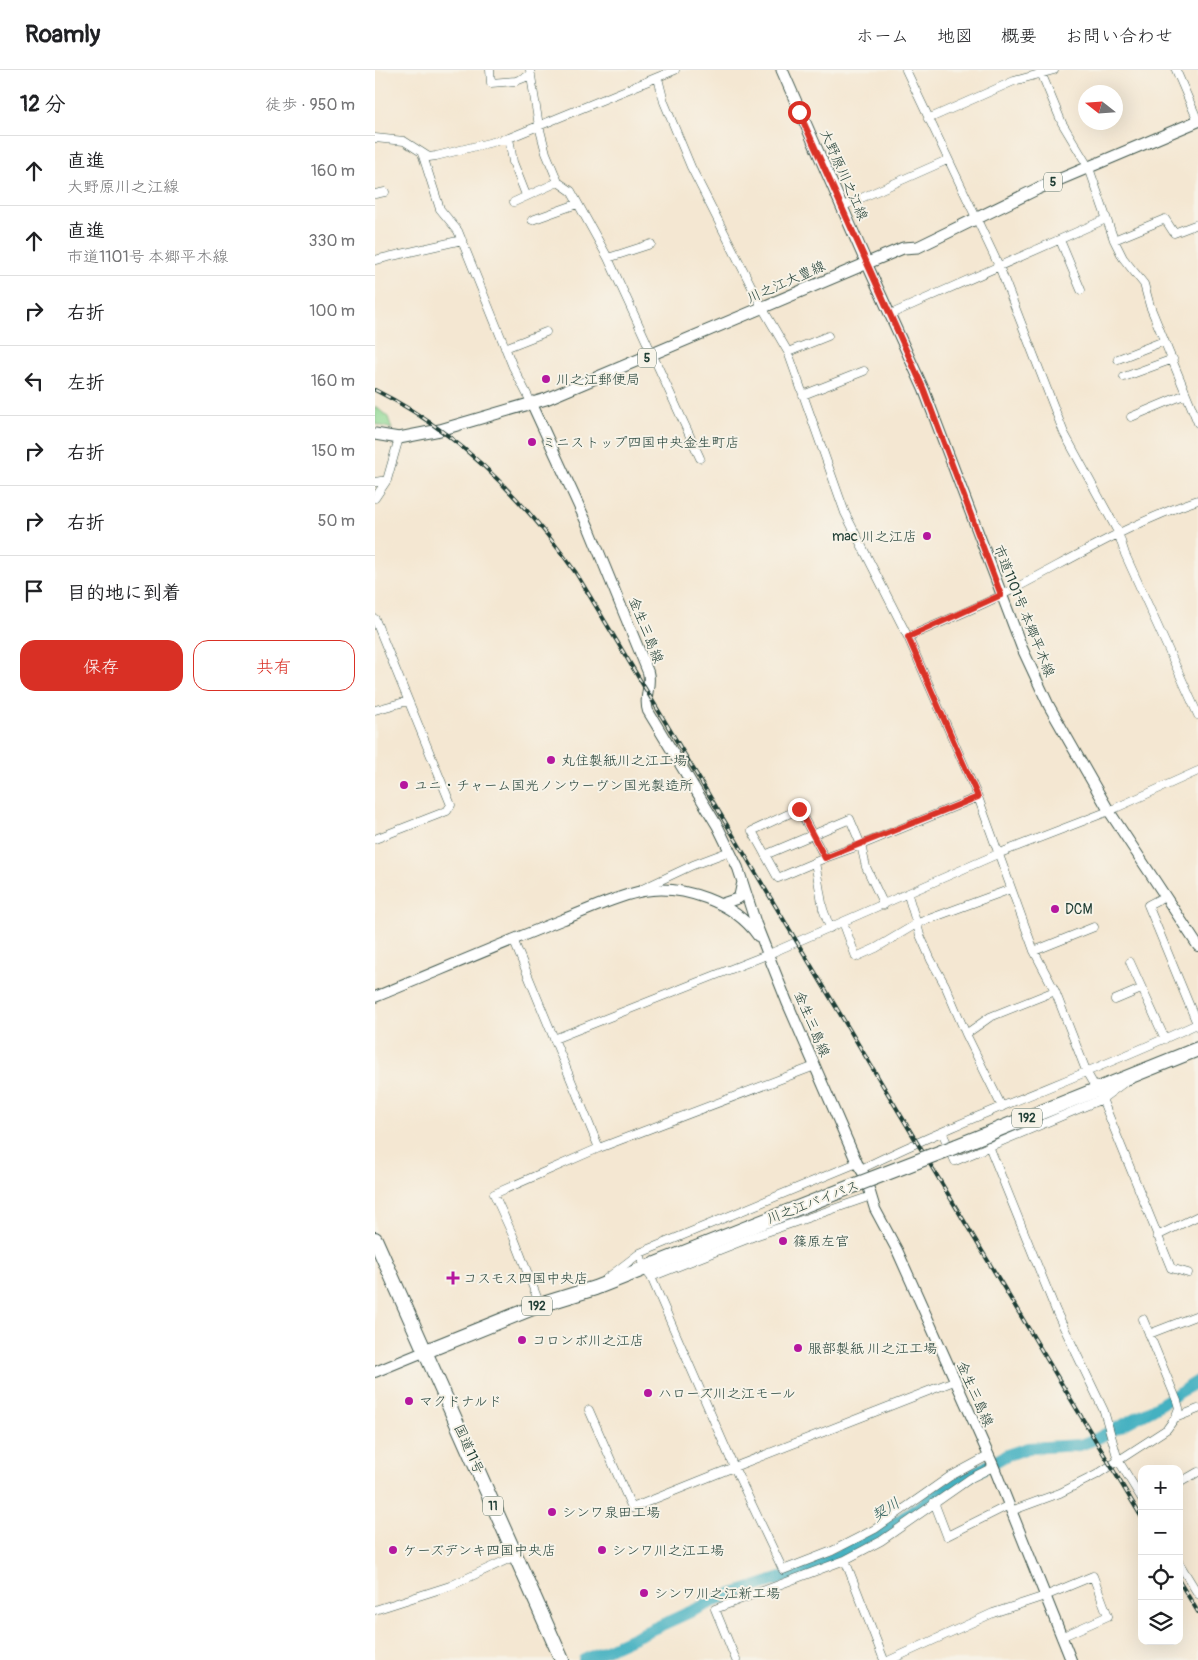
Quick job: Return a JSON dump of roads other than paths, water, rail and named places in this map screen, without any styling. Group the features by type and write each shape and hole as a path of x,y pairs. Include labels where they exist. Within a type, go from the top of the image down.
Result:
{"highway":[{"name":"川之江バイパス","path":"426,1351 539,1305 647,1272 853,1186 957,1146 1100,1095 1130,1077 1198,1049"},
{"name":"国道11号","path":"375,1239 379,1258 426,1351 562,1660"}],"main road":[{"name":"大野原川之江線","path":"782,70 867,264"},
{"name":"川之江大豊線","path":"375,434 399,438 440,430 532,404 763,309 903,248 918,246 1037,189 1198,121"},
{"name":"市道1101号 本郷平木線","path":"867,264 924,390 1001,595 1022,648 1049,706 1109,811 1198,946"},
{"name":"金生三島線","path":"532,404 589,528 648,672 651,681 646,699 648,711 718,827 730,851 742,880 747,901 815,1066 881,1221 897,1250 991,1462 1071,1660"},
{"path":"721,904 739,898 742,880"},
{"path":"375,997 513,939 629,895 655,890 685,893 721,904 755,932 768,951"},
{"path":"733,913 744,908 747,901"},
{"path":"375,1372 426,1351"}],"street":[{"path":"490,70 491,83 516,81 530,72 539,126 546,153 557,182 571,191 608,258 651,356 700,458"},
{"path":"375,138 404,141 422,154 429,157 435,156 509,138 597,100 675,70"},
{"path":"906,70 947,160 999,266 1064,433 1118,532 1125,554 1195,702 1198,715"},
{"path":"928,119 1014,81 1040,72 1054,70"},
{"path":"1176,70 1198,121"},
{"path":"1040,72 1062,123 1089,168 1114,240 1123,258 1143,284 1164,341 1197,420"},
{"path":"658,78 664,102 691,168 763,309 788,352 845,513 908,637 978,797 1034,951 1055,991 1087,1073 1100,1095 1171,1268 1187,1273"},
{"path":"509,138 513,162 526,195"},
{"path":"422,154 440,209 458,231 505,348 532,404"},
{"path":"841,207 947,160"},
{"path":"514,202 557,182"},
{"path":"375,194 385,192"},
{"path":"532,220 577,204"},
{"path":"891,314 1106,219"},
{"path":"1114,240 1165,219 1174,233 1195,225"},
{"path":"375,260 462,240"},
{"path":"1060,240 1081,290"},
{"path":"608,258 651,244"},
{"path":"505,348 546,332"},
{"path":"788,352 828,336"},
{"path":"1118,359 1164,341"},
{"path":"1124,377 1173,359"},
{"path":"803,395 864,371"},
{"path":"1131,417 1186,394"},
{"path":"375,498 387,480 399,438"},
{"path":"375,482 387,480"},
{"path":"908,637 1001,595 1118,532 1198,500"},
{"path":"375,619 451,805 447,811 375,839"},
{"path":"375,710 408,701"},
{"path":"554,1039 768,951 830,928 1000,854 1109,811 1198,771"},
{"path":"825,858 799,809 752,831 778,878 978,797"},
{"path":"765,855 850,819 861,845 866,867 884,905"},
{"path":"629,895 693,865 730,851"},
{"path":"815,862 823,909 830,928"},
{"path":"843,922 856,957 876,948 918,923 1011,889"},
{"path":"908,895 931,960 945,985 966,1034 1002,1107"},
{"path":"595,1288 640,1253 1087,1073 1198,1025 1149,905 1165,896"},
{"path":"1034,951 1094,927"},
{"path":"513,939 599,1148"},
{"path":"1130,962 1165,1039"},
{"path":"1115,1000 1141,988"},
{"path":"966,1034 989,1017 1055,991"},
{"path":"539,1305 514,1238 494,1194 599,1148 815,1066"},
{"path":"942,1132 955,1161 1100,1095"},
{"path":"989,1146 1055,1311 1104,1411 1118,1460 1138,1492"},
{"path":"647,1272 871,1196"},
{"path":"1157,1236 1198,1216"},
{"path":"640,1253 734,1467 783,1570 864,1535 949,1478 991,1462"},
{"path":"1149,1334 1198,1315"},
{"path":"935,1502 947,1536 1010,1508 1061,1493 1096,1475 1167,1429 1179,1408 1143,1319"},
{"path":"589,1410 632,1508 954,1381"},
{"path":"1175,1418 1198,1409"},
{"path":"736,1660 715,1609 845,1560 881,1541 991,1462"},
{"path":"1183,1481 1198,1472"},
{"path":"375,1610 450,1586 515,1556"},
{"path":"845,1560 884,1660"},
{"path":"1183,1570 1198,1594"},
{"path":"890,1660 993,1613 1045,1596 1093,1576 1108,1616 1061,1638"}],"waterway":[{"name":"契川","path":"584,1660 721,1598 809,1569 837,1556 872,1539 944,1490 1007,1455 1028,1448 1080,1445 1098,1438 1153,1409 1198,1381"}],"railway":[{"path":"375,390 434,425 487,469 534,519 576,573 1138,1511"},
{"path":"1183,1588 1198,1612"}],"place":[{"name":"川之江郵便局","path":"546,379"},
{"name":"ミニストップ四国中央金生町店","path":"532,442"},
{"name":"mac 川之江店","path":"927,536"},
{"name":"丸住製紙川之江工場","path":"551,760"},
{"name":"ユニ・チャーム国光ノンウーヴン国光製造所","path":"404,785"},
{"name":"DCM","path":"1055,909"},
{"name":"篠原左官","path":"783,1241"},
{"name":"コスモス四国中央店","path":"453,1278"},
{"name":"コロンボ川之江店","path":"522,1340"},
{"name":"服部製紙 川之江工場","path":"798,1348"},
{"name":"ハローズ川之江モール","path":"648,1393"},
{"name":"マクドナルド","path":"409,1401"},
{"name":"シンワ泉田工場","path":"552,1512"},
{"name":"ケーズデンキ四国中央店","path":"393,1550"},
{"name":"シンワ川之江工場","path":"602,1550"},
{"name":"シンワ川之江新工場","path":"644,1593"}]}
